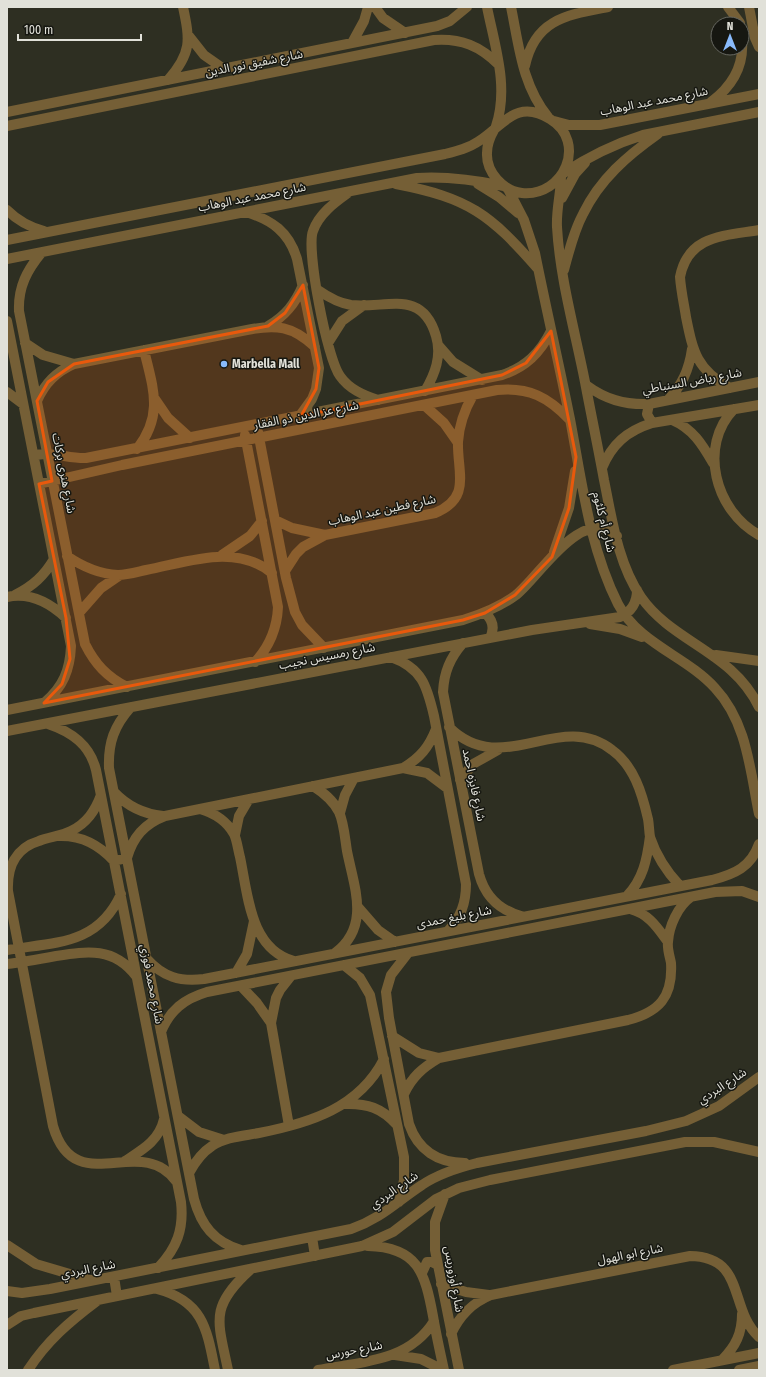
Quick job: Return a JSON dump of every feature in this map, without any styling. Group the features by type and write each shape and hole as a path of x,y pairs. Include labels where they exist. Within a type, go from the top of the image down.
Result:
{"street":[{"path":"168,80 183,60 189,36 183,7"},
{"path":"352,43 364,21 368,7"},
{"path":"375,7 394,26 405,33"},
{"name":"شارع شفيق نور الدين","path":"7,112 437,26 450,21 467,7"},
{"path":"487,7 499,64 502,102 495,128 488,141 487,154 489,166 495,177 506,187 519,193 543,191 553,185 562,175 594,154 626,140 661,131 759,112"},
{"path":"511,7 524,70 534,96 552,120 562,130 568,146 567,164 562,175"},
{"path":"524,70 532,44 540,33 550,24 561,17 608,7"},
{"path":"728,7 734,16"},
{"path":"749,7 755,38 759,47"},
{"path":"189,36 204,55 224,69"},
{"name":"شارع شفيق نور الدين","path":"7,126 434,40 449,39 463,41 476,46 499,64"},
{"path":"710,103 723,93 733,80 740,66 741,56"},
{"path":"255,63 258,76"},
{"name":"شارع محمد عبد الوهاب","path":"552,120 569,125 600,125 759,94"},
{"path":"7,106 18,110"},
{"path":"495,128 505,119 516,114 527,112 539,114 552,120"},
{"path":"7,134 21,123"},
{"name":"شارع محمد عبد الوهاب","path":"7,240 445,154 462,149 479,141 495,128"},
{"path":"563,271 582,216 595,192 617,167 661,131"},
{"path":"558,211 572,180 594,154"},
{"name":"شارع أم كلثوم","path":"562,175 557,225 563,271 617,536 637,590 655,613 710,653 741,678 759,707"},
{"name":"شارع محمد عبد الوهاب","path":"7,258 390,183 438,177 469,180 506,187"},
{"path":"469,180 499,196 524,220"},
{"path":"390,183 439,194 474,208 503,231 539,270"},
{"name":"شارع أم كلثوم","path":"506,187 524,220 536,253 570,420 590,529 607,578 625,615 634,626 654,643 710,683 726,702 734,715 745,745 759,814"},
{"path":"350,191 326,211 313,231 311,256 328,344 334,366 344,381 357,392 380,400"},
{"path":"7,210 19,221 33,228 48,232"},
{"path":"244,212 269,221 287,237 294,247 298,259 319,368 316,389 312,399 299,416"},
{"path":"120,218 123,236"},
{"path":"730,388 712,376 704,368 692,349 680,277 682,266 686,256 703,242 759,230"},
{"name":"شارع هنرى بركات","path":"42,252 27,271 20,290 19,311 25,343 85,644 90,655 106,674 127,687"},
{"path":"268,326 285,313 292,305 303,286"},
{"path":"318,290 339,302 364,305 398,302 417,308 431,322 439,346 453,362 482,380"},
{"path":"328,344 342,321 352,312 364,305"},
{"path":"7,321 9,350 23,404 34,456 66,618 70,646 68,672 62,684 44,703"},
{"path":"37,401 48,382 56,374 74,364 144,350 268,326 294,331 315,347"},
{"name":"شارع عز الدين ذو الفقار","path":"34,456 47,454 76,458 137,449 482,380 508,373 526,363 537,354 551,331"},
{"path":"25,343 43,356 53,360 74,364"},
{"path":"425,391 437,365 439,346"},
{"path":"668,400 676,392 685,377 692,349"},
{"path":"137,449 151,427 155,399 144,350"},
{"name":"شارع رياض السنباطي","path":"586,385 609,399 622,403 648,404 759,382"},
{"name":"شارع عز الدين ذو الفقار","path":"39,484 122,465 497,390 523,390 547,400 570,420"},
{"path":"7,392 23,404"},
{"name":"شارع فطين عبد الوهاب","path":"285,571 296,554 303,547 325,535 425,516 444,509 458,494 461,484 458,443 465,411 473,395"},
{"path":"155,399 168,418 190,438"},
{"path":"648,404 647,414 652,423"},
{"path":"424,405 444,423 458,443"},
{"path":"602,468 608,455 621,439 638,428 652,423 759,405"},
{"path":"713,463 718,432 734,409"},
{"path":"672,420 691,430 698,439 713,463 718,483 726,501 742,522 759,535"},
{"path":"256,425 285,571 295,612 302,625 324,648"},
{"path":"243,428 278,601 278,619 270,642 255,662"},
{"path":"119,452 122,465"},
{"path":"552,557 569,508 576,457"},
{"name":"شارع فطين عبد الوهاب","path":"275,520 292,528 325,535"},
{"path":"222,555 246,539 262,521"},
{"path":"590,529 605,528 617,536"},
{"name":"شارع رمسيس نجيب","path":"7,710 451,623 485,612 516,595 533,580 552,557 570,539 590,529"},
{"path":"67,556 97,572 120,575 222,555 247,558 256,562 272,573"},
{"path":"10,596 33,584 42,577 54,559"},
{"path":"79,613 101,588 120,575"},
{"path":"625,615 633,607 637,590"},
{"path":"10,596 37,598 52,606 66,618"},
{"path":"485,612 492,621 494,627 490,638"},
{"name":"شارع رمسيس نجيب","path":"7,731 463,643 625,615"},
{"path":"566,624 584,623 620,629 654,643"},
{"name":"شارع فايزه احمد","path":"463,643 450,660 443,680 443,692 481,882 493,901 502,908 523,917"},
{"path":"710,653 728,658 759,661"},
{"path":"391,657 410,666 418,674 428,693 434,716 466,884 465,899 461,914 448,931"},
{"name":"شارع محمد فوزي","path":"131,707 119,723 111,741 109,768 194,1199 198,1213 211,1234 226,1244 243,1251"},
{"path":"434,716 438,712 446,713"},
{"name":"شارع محمد فوزي","path":"46,724 66,731 79,740 89,751 96,770 181,1202 182,1222 180,1235 175,1248 157,1268"},
{"path":"449,727 458,736 473,744 489,749 570,736 584,737 599,742 611,749 623,759 632,771 644,803 650,836 662,862 680,886"},
{"path":"403,768 424,752 436,729"},
{"path":"460,780 473,764 502,748"},
{"path":"96,770 103,766 109,768"},
{"path":"57,836 71,836 84,839 97,845 114,861 126,858 136,836 154,820 166,816 403,768 428,773 447,788"},
{"path":"340,813 345,795 354,778"},
{"path":"313,786 329,797 340,813 358,907 355,929 350,939 334,954"},
{"path":"114,792 132,807 142,812 166,816"},
{"path":"101,795 97,806 90,817 80,826 57,836 28,845 20,852 12,862 9,870 8,891 57,1139 70,1155 89,1164 125,1161 155,1164 171,1174 177,1182"},
{"path":"249,799 240,816 235,835 254,921 270,948 287,959 296,961"},
{"path":"200,809 220,818 235,835"},
{"path":"626,896 633,889 643,872 650,836"},
{"name":"شارع بليغ حمدى","path":"146,959 155,968 177,980 204,979 236,973 712,880 738,871 748,864 756,853 759,844"},
{"path":"712,880 716,884 715,892"},
{"path":"466,884 476,886 481,882"},
{"path":"161,1032 166,1020 174,1009 184,1001 207,992 715,892 742,891 759,897"},
{"path":"7,950 74,939 86,934 108,917 121,894"},
{"path":"404,1094 409,1082 418,1072 439,1058 628,1020 650,1013 659,1005 666,995 670,984 671,972 668,942 676,914 685,901 691,897"},
{"path":"358,907 378,930 395,942"},
{"path":"630,909 637,911 650,919 668,942"},
{"path":"549,912 552,924"},
{"path":"236,973 247,954 254,921"},
{"path":"7,964 78,952 100,952 122,961 137,978"},
{"path":"408,953 395,966 386,992 392,1036 409,1124 419,1144 434,1157 454,1164 477,1164"},
{"path":"313,958 313,971"},
{"path":"344,965 352,971 365,986 376,1020 397,1124 404,1169 399,1202"},
{"path":"270,1023 276,998 280,990 291,976"},
{"path":"204,979 202,986 207,992"},
{"path":"241,986 257,1003 270,1023 289,1126"},
{"path":"376,1020 380,1016 389,1018"},
{"path":"392,1036 419,1053 439,1058"},
{"path":"189,1173 203,1152 224,1140 289,1126 317,1117 344,1104 364,1089 372,1080 384,1059"},
{"path":"155,1071 168,1068"},
{"name":"شارع البردي","path":"7,1291 36,1292 312,1237 362,1225 383,1215 423,1184 437,1177 477,1164 646,1131 686,1121 719,1106 759,1077"},
{"path":"344,1104 368,1105 379,1109 402,1128 409,1124"},
{"path":"178,1116 199,1132 224,1140"},
{"path":"125,1161 152,1142 162,1126 164,1117"},
{"path":"7,1324 21,1316 34,1313 362,1246 393,1232 426,1206 445,1194 472,1184 685,1142 714,1142 759,1152"},
{"path":"541,1151 544,1170"},
{"name":"شارع أوزوريس","path":"445,1194 439,1208 435,1229 435,1250 459,1370"},
{"path":"181,1202 189,1205 194,1199"},
{"path":"312,1237 315,1256"},
{"path":"7,1245 36,1264 64,1274 94,1281"},
{"path":"362,1246 386,1247 397,1250 407,1256 422,1273 427,1287 443,1370"},
{"name":"شارع ابو الهول","path":"451,1334 462,1314 480,1299 491,1295 686,1257 701,1256 711,1259 721,1265 728,1272 738,1294 742,1312 742,1325 738,1338 732,1351 722,1360"},
{"path":"422,1273 427,1262 432,1262 438,1265"},
{"path":"237,1370 227,1366 220,1324 223,1303 233,1285 252,1269"},
{"path":"114,1277 117,1296"},
{"name":"شارع ابو الهول","path":"442,1284 466,1292 491,1295"},
{"path":"154,1288 182,1298 199,1315 205,1326 212,1368"},
{"path":"28,1370 50,1340 64,1326 100,1299"},
{"name":"شارع ابو الهول","path":"742,1312 748,1323 759,1337"},
{"name":"شارع حورس","path":"395,1355 418,1341 428,1332 434,1321"},
{"path":"673,1370 759,1353"},
{"name":"شارع حورس","path":"318,1370 395,1355 421,1359 443,1370"},
{"path":"739,1370 759,1366"}],"highlighted area":[{"path":"303,285 319,368 316,389 301,416 502,375 526,363 551,331 576,457 569,508 552,557 515,595 485,613 463,620 44,703 62,684 70,659 66,618 39,484 52,481 37,401 48,382 74,364 268,326 285,313"}],"place":[{"name":"Marbella Mall","path":"224,364"}]}
